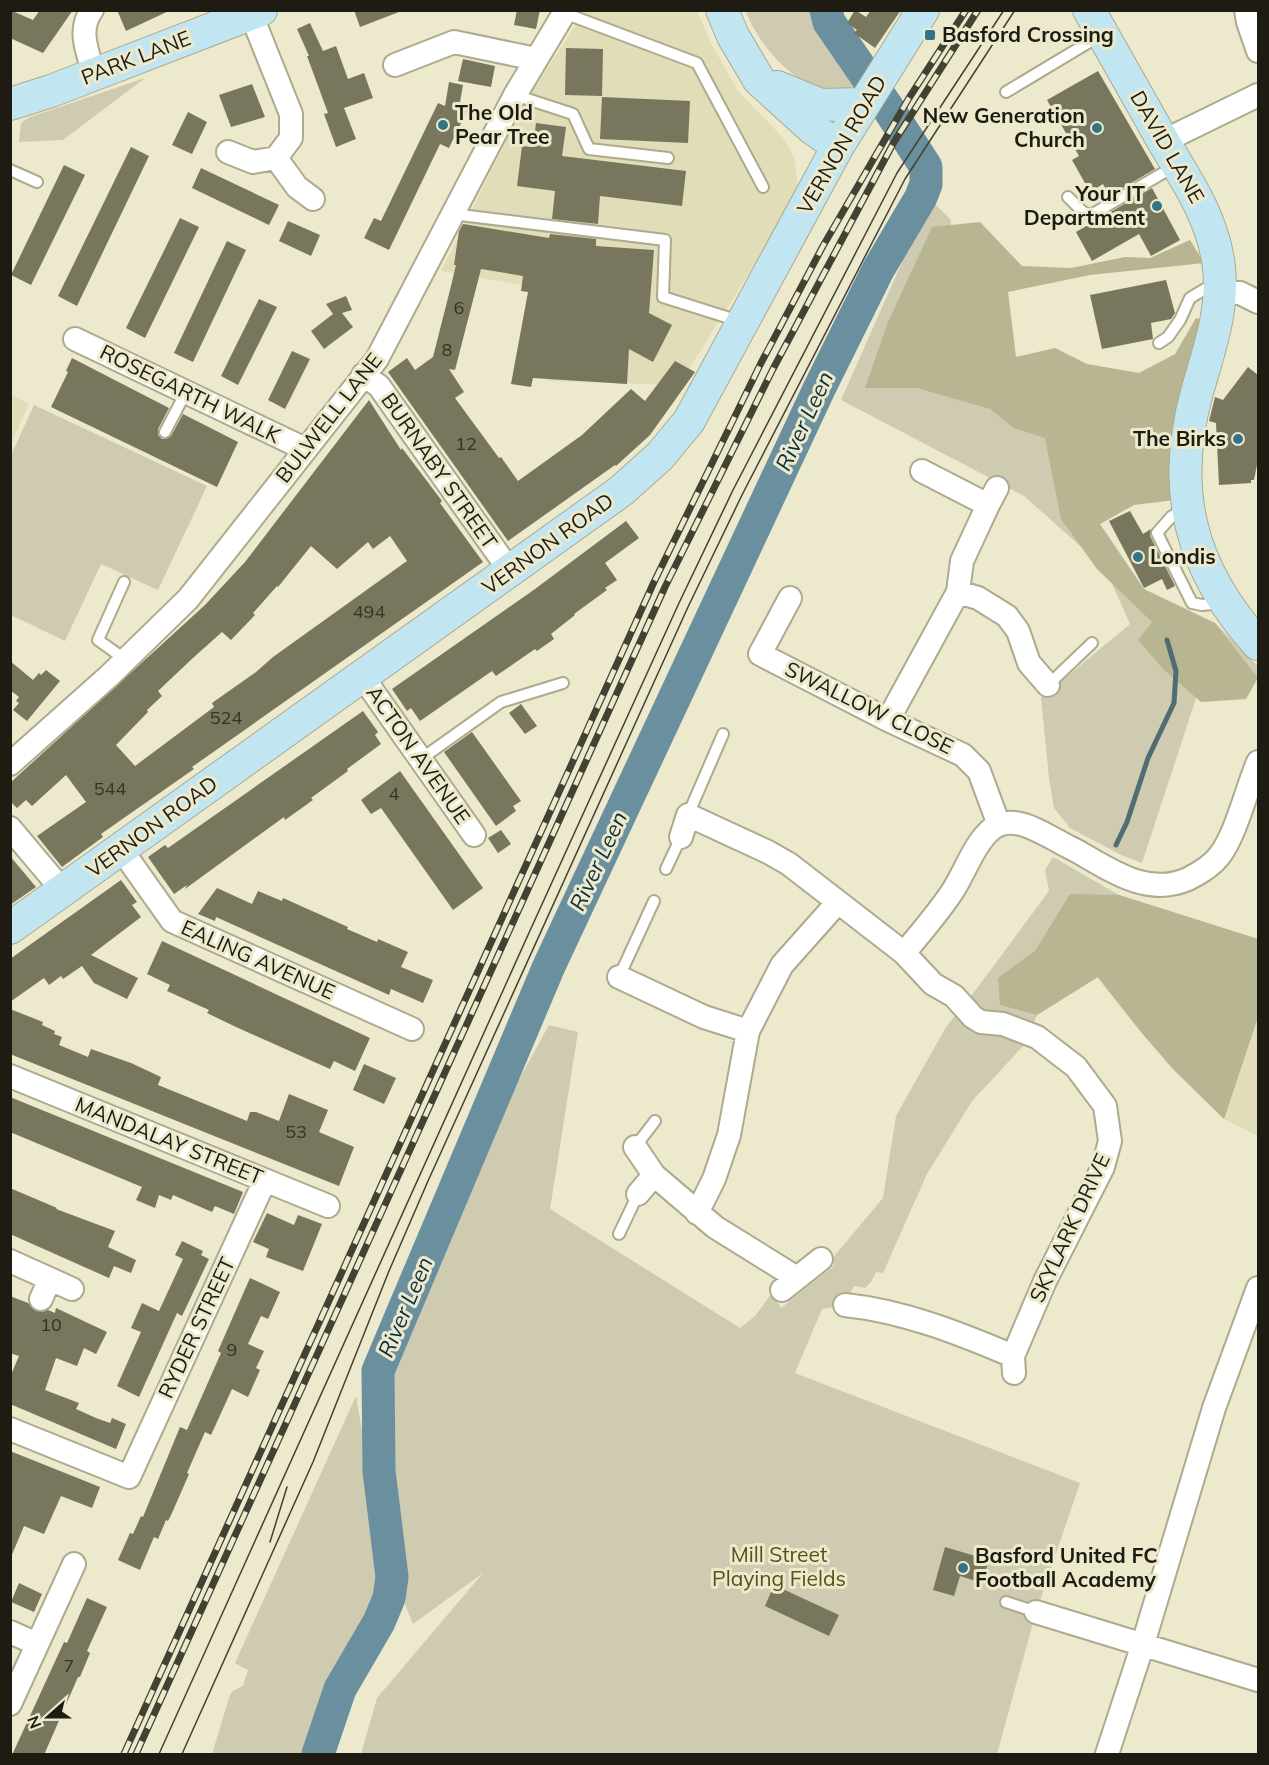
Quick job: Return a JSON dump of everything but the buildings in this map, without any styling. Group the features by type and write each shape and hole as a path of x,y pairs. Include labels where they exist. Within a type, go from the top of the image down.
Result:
{"main road":[{"path":"722,10 733,36 759,80 813,129 838,146"},
{"name":"VERNON ROAD","path":"10,928 621,491 660,456 688,421 838,146 923,10"},
{"name":"PARK LANE","path":"10,104 256,12"},
{"name":"DAVID LANE","path":"1096,22 1194,191 1215,240 1221,286 1211,344 1194,403 1185,446 1187,506 1203,561 1226,603 1258,644"},
{"path":"759,80 821,105 864,104"}],"street":[{"path":"92,10 86,18 84,40 94,74"},
{"path":"1246,10 1258,51"},
{"path":"228,152 253,162 276,159 291,138 291,114 256,12"},
{"name":"BULWELL LANE","path":"10,764 126,660 188,598 377,359 515,95 565,12"},
{"path":"395,65 454,42 536,59"},
{"path":"1171,153 1258,95"},
{"path":"276,159 297,187 313,199"},
{"path":"1221,286 1258,302"},
{"name":"ROSEGARTH WALK","path":"75,339 305,449"},
{"name":"BURNABY STREET","path":"363,375 379,386 510,571"},
{"path":"888,720 958,592 962,561 992,496 922,471"},
{"path":"958,592 978,598 1007,616 1018,631 1029,663 1048,685"},
{"name":"SWALLOW CLOSE","path":"790,598 760,654 888,720 963,755 979,771 999,825"},
{"name":"ACTON AVENUE","path":"362,676 474,834"},
{"path":"904,952 953,891 982,839 990,830 999,825 1011,823 1027,825 1078,851 1115,874 1155,886 1180,882 1210,866 1227,844 1258,762"},
{"path":"681,837 688,815"},
{"name":"SKYLARK DRIVE","path":"688,815 789,864 904,952 933,984 954,996 973,1017 981,1022 1003,1024 1037,1037 1076,1067 1105,1106 1110,1141 1103,1167 1045,1281 1013,1364 964,1335 876,1308 845,1305"},
{"path":"10,828 63,891"},
{"name":"EALING AVENUE","path":"121,849 172,921 396,1030"},
{"path":"697,1213 714,1179 729,1135 748,1031 782,965 838,902"},
{"path":"619,977 704,1017 748,1031"},
{"name":"MANDALAY STREET","path":"10,1076 328,1206"},
{"path":"635,1148 654,1175 697,1213 790,1284 821,1259"},
{"path":"638,1194 654,1175"},
{"name":"RYDER STREET","path":"10,1429 129,1477 266,1180"},
{"path":"10,1261 46,1289 72,1289"},
{"path":"1107,1755 1214,1408 1258,1288"},
{"path":"10,1704 74,1565"},
{"path":"1036,1612 1258,1680"},
{"path":"10,1632 37,1644"}],"lane":[{"path":"565,12 697,63 763,187"},
{"path":"1006,92 1096,22"},
{"path":"515,95 573,114 589,149 668,158"},
{"path":"1068,197 1083,212 1091,215 1171,153"},
{"path":"10,170 37,182"},
{"path":"452,214 665,240 663,297 742,322"},
{"path":"1159,343 1168,337 1180,320 1190,298 1221,286"},
{"path":"165,432 186,392"},
{"path":"124,582 98,640 126,660"},
{"path":"1048,685 1092,643"},
{"path":"421,759 501,702 563,683"},
{"path":"688,815 723,734"},
{"path":"666,869 681,837"},
{"path":"619,977 654,901"},
{"path":"635,1148 655,1121"},
{"path":"619,1234 638,1194"},
{"path":"1006,1602 1036,1612"}],"shaded area":[{"path":"585,11 697,11 712,45 738,91 783,138 794,157 799,193 679,385 548,381 553,290 441,271 527,99"},
{"path":"980,222 1022,266 1071,268 1125,257 1150,258 1190,240 1204,263 1090,275 1008,292 1016,357 1055,348 1087,364 1139,373 1175,354 1196,318 1204,321 1175,500 1134,505 1100,524 1144,589 1215,623 1258,678 1246,699 1201,702 1164,670 1138,640 1152,622 1097,569 1061,519 1045,438 1014,428 990,409 917,388 865,388 888,322 932,227"},
{"path":"11,395 29,404 11,443"},
{"path":"1070,894 1119,895 1258,939 1258,1017 1224,1119 1173,1069 1098,977 1037,1015 1000,1005 998,978 1035,951"},
{"path":"1258,1017 1258,1136 1224,1119"}],"green space":[{"path":"746,11 812,11 818,27 856,86 839,91 822,89 805,82 789,71 762,42"},
{"path":"145,78 63,140 19,142 21,123 30,117"},
{"path":"930,199 951,220 937,378 1051,437 1127,585 1215,623 1258,666 1258,675 1246,690 1202,680 1142,863 1121,855 1070,828 1054,808 1049,778 1041,698 1130,624 1105,568 1024,496 841,400"},
{"path":"34,405 207,486 158,590 101,564 65,641 11,615 11,455"},
{"name":"Mill Street Playing Fields","path":"1053,857 1119,895 1258,939 1258,1017 1224,1119 1173,1069 1097,977 1037,1015 1024,1045 972,1101 927,1174 883,1273 876,1272 865,1288 854,1286 845,1305 822,1309 795,1373 1080,1483 1036,1612 997,1754 361,1754 377,1698 483,1573 413,1624 400,1592 374,1370 464,1179 549,1025 578,1032 550,1209 740,1328 755,1316 772,1293 781,1308 835,1265 831,1260 883,1198 896,1116 946,1027 1049,891 1045,870"},
{"path":"356,1396 387,1577 387,1599 383,1615 337,1703 320,1754 212,1754 230,1695 243,1686 248,1670 235,1663"}],"waterway":[{"name":"River Leen","path":"318,1754 340,1689 379,1622 389,1598 392,1577 379,1471 378,1371 549,966 819,389 878,270 921,197 926,184 926,167 829,22 826,10"},
{"path":"1116,845 1127,822 1148,758 1174,703 1176,671 1167,640"}],"tram line":[{"path":"159,1754 528,935 733,490 897,173 1004,10"},
{"path":"182,1754 313,1462 389,1271 428,1181 688,607 743,493 905,179 1015,10"},
{"path":"270,1542 287,1487"}],"railway":[{"path":"124,1754 654,582 761,363 823,246 909,98 966,10"},
{"path":"136,1754 665,587 773,369 894,142 978,10"}],"place":[{"name":"Basford Crossing","path":"930,35"},
{"name":"The Old Pear Tree","path":"443,125"},
{"name":"New Generation Church","path":"1097,128"},
{"name":"Your IT Department","path":"1157,206"},
{"name":"The Birks","path":"1238,439"},
{"name":"Londis","path":"1138,557"},
{"name":"Basford United FC Football Academy","path":"963,1568"}]}
